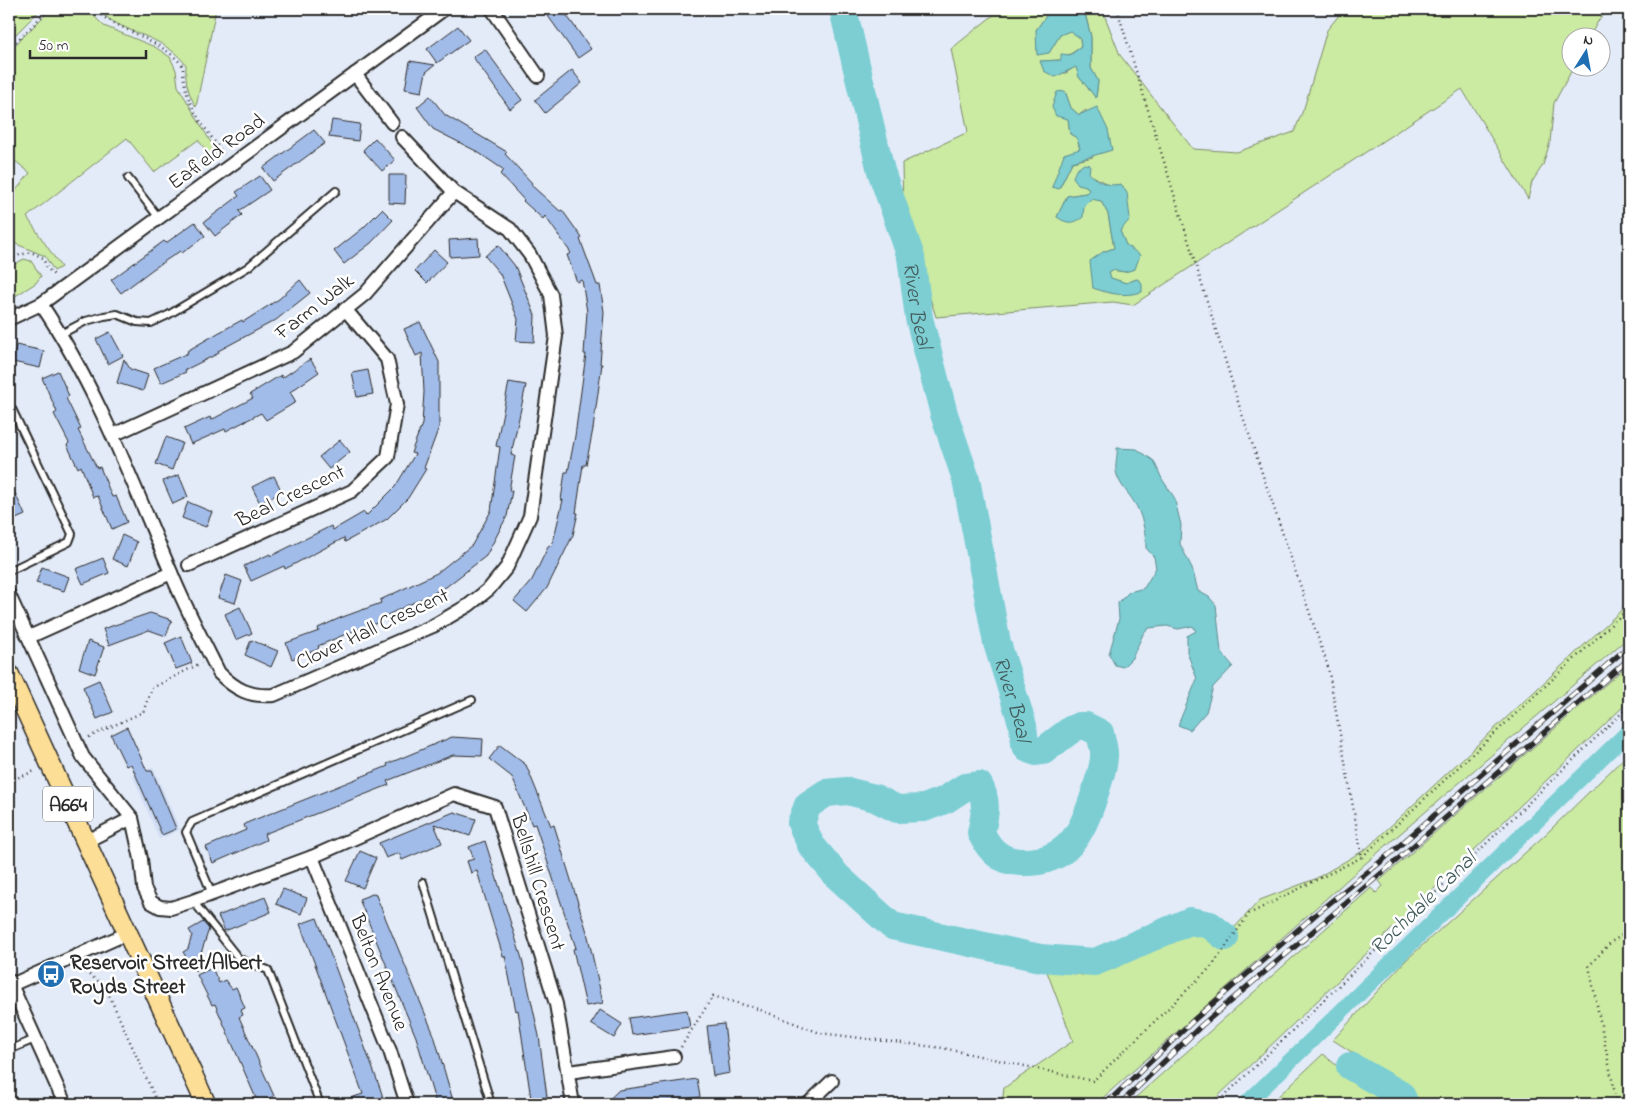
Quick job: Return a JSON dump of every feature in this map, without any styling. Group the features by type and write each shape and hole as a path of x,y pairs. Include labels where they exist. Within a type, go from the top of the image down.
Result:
{"main road":[{"name":"A664","path":"9,674 206,1104"}],"street":[{"name":"Eafield Road","path":"9,319 41,304 64,288 444,9"},
{"path":"492,9 538,76"},
{"path":"355,74 392,123"},
{"name":"Clover Hall Crescent","path":"41,304 61,334 113,435 171,573 219,673 232,686 250,695 274,695 433,626 469,605 489,589 507,567 530,516 556,336 555,316 551,295 530,255 510,229 454,192 402,138"},
{"name":"Farm Walk","path":"113,435 293,352 365,294 454,192"},
{"name":"Beal Crescent","path":"189,565 352,491 388,458 397,404 387,358 345,309"},
{"path":"29,638 171,573"},
{"path":"9,595 83,757 132,818 85,842"},
{"name":"Bellshill Crescent","path":"132,818 147,896 150,902 171,908 312,857 454,794 495,806 556,1004 574,1104"},
{"name":"Belton Avenue","path":"312,857 390,1051 407,1104"},
{"path":"65,1104 10,984 128,933"},
{"path":"569,1072 674,1057"},
{"path":"808,1104 832,1081"}],"lane":[{"path":"128,178 159,218"},
{"path":"61,334 86,321 104,316 117,314 137,322 151,323 168,315 248,267 336,191"},
{"path":"9,570 69,542 72,534 12,409"},
{"path":"212,894 186,832 192,822 472,700"},
{"path":"424,882 491,1104"},
{"path":"193,901 239,959 268,970 320,1104"},
{"path":"9,1050 35,1039"}],"path":[{"path":"9,49 49,9"},
{"path":"93,9 105,20 173,54 183,66 183,80 188,101 231,165"},
{"path":"1117,9 1239,405 1328,667 1362,857"},
{"path":"9,258 31,252 43,258 47,268 64,288"},
{"path":"674,1057 713,996 758,1009 820,1033 943,1048 1093,1081 1212,966 1249,914 1362,857 1629,608"},
{"path":"77,743 143,712 152,688 212,658"},
{"path":"1216,1104 1629,706"},
{"path":"9,781 50,765"},
{"path":"1617,1104 1589,966 1611,942 1629,931"},
{"path":"66,961 95,977 105,986 158,1104"}],"shaded area":[{"path":"153,767 180,830 159,839 133,776"}],"green space":[{"path":"9,9 41,9 9,41"},
{"path":"51,9 87,9 104,26 155,47 170,57 176,70 178,86 216,151 213,159 198,140 154,172 127,138 27,217 61,267 54,271 45,256 9,241 9,199 30,173 9,156 9,51"},
{"path":"97,9 216,9 196,107 188,87 186,65 176,54 154,40 107,18"},
{"path":"1001,9 1051,9 1036,30 1049,53 1060,35 1070,30 1080,38 1081,47 1061,60 1041,61 1044,71 1066,73 1076,66 1079,77 1096,98 1098,81 1091,68 1091,37 1084,9 1102,9 1120,55 1193,149 1237,152 1294,132 1304,108 1327,30 1344,9 1612,9 1600,18 1594,28 1560,28 1560,78 1568,78 1554,103 1550,142 1543,165 1532,182 1528,199 1462,89 1133,305 1113,302 936,317 903,212 902,163 968,132 951,49","holes":["1065,91 1071,108 1079,115 1086,110 1093,157 1072,162 1059,189 1064,154 1080,150 1077,138 1070,134","1089,174 1111,186 1121,184 1120,231 1126,245 1125,272 1112,270 1108,272 1110,278 1126,283 1137,279 1142,283 1093,288 1103,252 1114,248 1108,214 1101,201 1092,198 1084,206 1057,217 1067,196 1086,193 1089,190 1086,186"]},
{"path":"24,259 31,261 41,276 36,283 9,300 9,267"},
{"path":"1629,603 1629,637 1366,863 1096,1104 1002,1104 1004,1088 1073,1041 1046,969 1082,975 1110,970 1156,949 1190,928 1200,927 1221,942 1260,900 1315,879 1366,849"},
{"path":"1629,664 1629,701 1210,1104 1128,1104 1371,888 1376,893 1383,886 1379,881"},
{"path":"1629,753 1629,1104 1411,1104 1406,1087 1333,1040 1405,961 1546,834"},
{"path":"1323,1054 1345,1073 1396,1104 1270,1104"}],"water":[{"path":"1051,9 1084,10 1091,37 1091,68 1098,81 1096,98 1079,77 1076,67 1055,77 1044,71 1040,61 1061,60 1061,54 1070,55 1081,47 1080,38 1070,31 1060,35 1049,53 1037,55 1036,30"},
{"path":"1065,91 1071,108 1079,115 1097,107 1108,130 1112,150 1072,162 1059,189 1052,187 1064,154 1080,149 1077,138 1070,134 1068,119 1056,116 1052,107 1057,92"},
{"path":"1084,164 1090,165 1089,174 1104,183 1121,184 1127,193 1130,219 1120,231 1126,245 1140,255 1135,269 1125,272 1112,270 1109,272 1111,278 1126,283 1137,279 1142,283 1142,292 1117,294 1093,288 1090,261 1103,252 1114,248 1108,214 1101,201 1091,199 1084,206 1083,217 1077,221 1067,222 1057,217 1067,196 1086,193 1089,190 1086,186 1078,184 1073,177 1076,170"},
{"path":"1117,448 1137,449 1154,461 1162,479 1174,497 1181,525 1180,544 1192,568 1198,591 1209,597 1216,605 1221,652 1233,666 1213,687 1206,712 1190,730 1178,725 1197,679 1187,652 1187,636 1196,631 1193,626 1178,629 1167,626 1149,628 1144,632 1132,658 1123,667 1115,665 1109,654 1119,619 1118,603 1129,592 1144,588 1156,568 1154,557 1146,548 1139,512 1120,483 1117,475"}],"building":[{"path":"543,9 562,9 591,49 578,58"},
{"path":"458,26 469,40 437,63 427,49"},
{"path":"485,49 522,100 510,109 473,57"},
{"path":"410,61 435,65 426,72 422,92 405,89"},
{"path":"572,70 582,83 545,113 535,100"},
{"path":"430,96 445,115 507,152 505,154 532,183 531,185 560,211 562,210 582,238 580,239 597,285 600,285 604,312 600,364 602,364 593,429 586,465 583,465 576,513 578,513 573,535 547,588 527,612 514,601 532,580 549,545 552,546 563,500 561,500 565,472 568,472 575,436 586,354 584,354 587,312 582,280 577,282 567,255 571,253 545,216 543,219 523,201 500,174 504,170 476,151 433,129 417,107"},
{"path":"332,120 360,124 358,141 329,137"},
{"path":"314,130 325,143 273,181 263,168"},
{"path":"375,138 395,160 382,171 363,150"},
{"path":"389,175 406,175 405,204 389,203"},
{"path":"260,176 270,190 239,211 242,215 215,236 204,222 239,196 236,192"},
{"path":"382,209 393,220 371,243 344,264 334,251 363,228"},
{"path":"195,222 205,236 182,253 180,251 153,269 121,293 111,280 164,241 166,243"},
{"path":"478,238 479,255 450,257 449,240"},
{"path":"498,245 515,266 535,315 534,342 516,341 518,319 500,274 485,256"},
{"path":"434,250 447,262 427,283 415,271"},
{"path":"300,280 310,293 276,320 185,370 186,372 161,383 154,368 188,353 187,351 218,333 242,320 243,322 279,299"},
{"path":"420,322 439,362 439,427 424,468 426,469 408,498 387,519 345,542 344,538 285,569 284,566 251,581 244,566 270,554 271,556 331,526 333,530 364,512 366,516 395,487 415,454 411,453 422,424 424,392 422,353 416,356 404,329"},
{"path":"110,332 123,356 108,364 96,339"},
{"path":"16,345 44,351 40,368 13,362"},
{"path":"124,359 130,369 148,375 143,391 117,383"},
{"path":"310,359 319,372 290,392 296,402 266,420 261,413 226,431 225,429 191,444 184,429 210,417 211,420 253,398 250,394 281,375 282,378"},
{"path":"368,370 373,394 357,397 352,373"},
{"path":"58,371 69,396 66,398 81,429 78,430 97,468 100,467 112,497 116,496 127,522 112,529 98,496 93,497 81,466 78,468 67,445 69,443 54,414 57,412 42,378"},
{"path":"509,382 526,385 511,455 515,456 509,491 512,491 507,516 486,556 446,587 379,619 380,622 353,631 318,646 319,649 292,659 286,643 319,631 318,628 340,618 381,603 380,600 437,573 472,545 491,511 500,447 496,446"},
{"path":"166,437 182,443 172,470 156,464"},
{"path":"340,440 350,452 329,469 319,457"},
{"path":"179,475 188,497 173,504 163,481"},
{"path":"274,476 282,492 260,503 252,487"},
{"path":"9,480 25,515 9,522"},
{"path":"188,502 212,512 206,527 182,518"},
{"path":"122,535 137,542 128,566 112,559"},
{"path":"103,558 109,573 83,584 76,569"},
{"path":"42,567 69,577 64,591 36,583"},
{"path":"226,575 242,581 235,603 218,598"},
{"path":"240,607 252,633 236,640 225,614"},
{"path":"150,613 172,620 166,636 149,630 109,645 103,629"},
{"path":"181,636 192,663 176,669 165,643"},
{"path":"251,640 278,651 271,667 245,655"},
{"path":"88,641 104,647 95,674 79,668"},
{"path":"99,680 113,712 97,719 83,687"},
{"path":"127,727 147,771 152,771 176,829 162,835 131,764 126,766 111,735"},
{"path":"452,737 483,739 482,756 453,755 387,781 389,785 264,834 266,840 213,863 206,847 246,830 244,825 249,822 388,766 387,764"},
{"path":"500,745 526,765 551,826 554,825 587,932 603,1003 586,1006 573,949 576,948 535,824 532,825 512,777 489,759"},
{"path":"454,812 476,819 470,836 434,824 442,843 402,860 399,853 386,858 379,843"},
{"path":"485,841 522,959 539,1036 547,1097 531,1099 518,1010 516,1011 505,956 503,956 477,871 471,873 467,861 474,859 469,847"},
{"path":"360,851 376,858 363,888 346,881"},
{"path":"283,889 307,898 301,914 276,904"},
{"path":"375,893 434,1035 454,1104 436,1104 416,1037 359,899"},
{"path":"265,897 271,912 225,931 218,916"},
{"path":"317,918 385,1104 338,1104 338,1102 363,1094 300,924"},
{"path":"203,922 209,929 195,971 183,952 188,949 192,935 189,930"},
{"path":"212,968 219,983 225,980 232,989 236,987 245,1008 241,1010 243,1015 239,1017 274,1096 258,1103 215,1004 212,1005 197,975"},
{"path":"600,1010 622,1024 614,1038 591,1024"},
{"path":"687,1010 690,1027 632,1035 629,1018"},
{"path":"724,1024 730,1073 713,1076 707,1026"},
{"path":"697,1079 700,1097 648,1104 604,1104 619,1090"}],"waterway":[{"name":"River Beal","path":"843,9 881,171 911,257 919,318 944,414 966,479 997,643 1023,726 1025,744 1028,749 1036,752 1043,751 1072,729 1086,726 1100,733 1104,761 1095,793 1079,832 1062,851 1051,858 1037,861 1021,862 1007,860 996,854 988,845 981,833 985,802 979,785 965,787 945,800 924,808 897,809 875,798 847,791 826,793 808,805 801,823 811,845 837,876 892,926 1040,958 1095,962 1190,921 1210,925 1225,937"},
{"name":"Rochdale Canal","path":"1246,1104 1629,731"},
{"name":"River Beal","path":"1350,1066 1401,1095 1405,1104"}],"railway":[{"path":"1106,1104 1195,1019 1322,909 1384,859 1629,646"},
{"path":"1120,1104 1202,1025 1390,866 1629,659"}],"place":[{"name":"Reservoir Street/Albert Royds Street","path":"51,974"}]}
